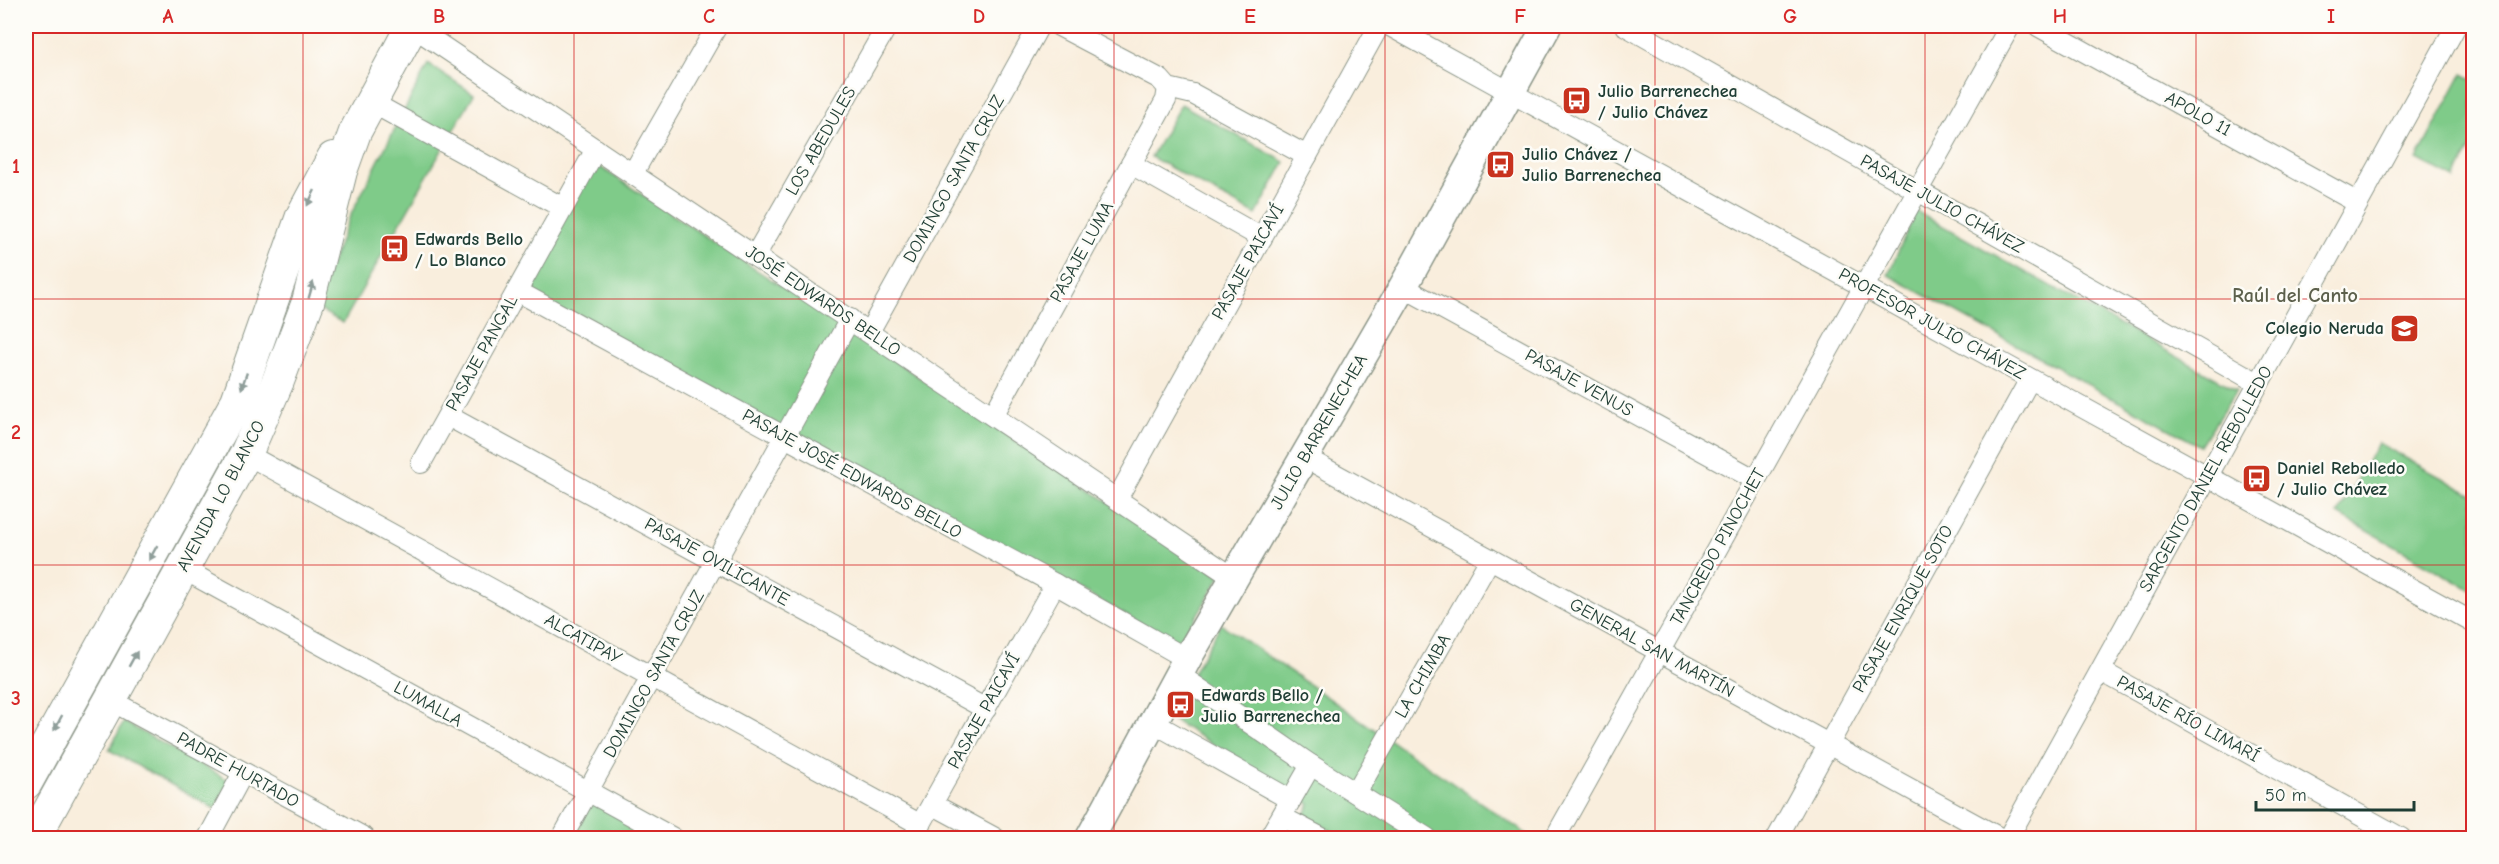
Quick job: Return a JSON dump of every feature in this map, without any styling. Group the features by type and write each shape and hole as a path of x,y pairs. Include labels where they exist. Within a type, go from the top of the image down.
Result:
{"main road":[{"name":"AVENIDA LO BLANCO","path":"34,838 246,454 278,381 308,302 342,171 355,132 412,26"},
{"name":"AVENIDA LO BLANCO","path":"26,783 237,401 302,216 336,154 355,132"}],"street":[{"name":"JOSÉ EDWARDS BELLO","path":"412,26 1234,578"},
{"path":"633,173 717,26"},
{"name":"LOS ABEDULES","path":"755,256 886,26"},
{"name":"DOMINGO SANTA CRUZ","path":"869,332 1039,26"},
{"path":"1059,26 1160,79 1168,88 1193,94 1307,156"},
{"name":"PASAJE PAICAVÍ","path":"1117,499 1379,26"},
{"name":"PROFESOR JULIO CHÁVEZ","path":"1390,26 2474,624"},
{"name":"JULIO BARRENECHEA","path":"1090,838 1182,666 1403,287 1548,26"},
{"name":"PASAJE JULIO CHÁVEZ","path":"1626,26 2258,383"},
{"name":"TANCREDO PINOCHET","path":"1555,838 2010,26"},
{"name":"APOLO 11","path":"2038,26 2358,203"},
{"name":"SARGENTO DANIEL REBOLLEDO","path":"2008,838 2358,203 2447,29"},
{"name":"PASAJE LUMA","path":"993,416 1166,100 1168,88"},
{"path":"371,102 563,208"},
{"name":"PASAJE PANGAL","path":"422,463 596,148"},
{"path":"1131,164 1262,238"},
{"name":"PASAJE VENUS","path":"1403,287 1756,480"},
{"name":"PASAJE JOSÉ EDWARDS BELLO","path":"517,291 1055,584 1182,666"},
{"name":"DOMINGO SANTA CRUZ","path":"562,838 850,320"},
{"name":"PASAJE ENRIQUE SOTO","path":"1777,838 2030,379"},
{"name":"PASAJE OVILICANTE","path":"448,416 986,708"},
{"name":"ALCATIPAY","path":"246,454 652,677 917,832"},
{"name":"GENERAL SAN MARTÍN","path":"1304,457 2000,838"},
{"name":"LA CHIMBA","path":"1356,794 1490,560"},
{"name":"LUMALLA","path":"183,569 673,838"},
{"name":"PASAJE PAICAVÍ","path":"917,832 1055,584"},
{"path":"1182,666 1311,765 1426,838"},
{"name":"PASAJE RÍO LIMARÍ","path":"2100,670 2401,838"},
{"name":"PADRE HURTADO","path":"110,700 365,838"},
{"path":"1152,722 1286,808 1322,838"},
{"path":"1269,838 1311,765"},
{"path":"208,838 243,773"},
{"path":"932,804 995,838"}],"green space":[{"path":"428,64 474,94 343,323 314,307 348,220"},
{"path":"2462,74 2473,80 2473,143 2455,179 2417,159"},
{"path":"1181,104 1285,162 1256,215 1151,157"},
{"path":"594,163 1221,576 1185,635 1174,641 523,291"},
{"path":"1916,211 2237,390 2200,446 1888,275"},
{"path":"2378,443 2473,495 2473,591 2338,514"},
{"path":"1221,624 1532,838 1344,838 1304,816 1310,804 1168,717"},
{"path":"124,722 230,781 215,809 109,750"},
{"path":"593,800 661,838 572,838"}],"place":[{"name":"Julio Barrenechea / Julio Chávez","path":"1577,101"},
{"name":"Julio Chávez / Julio Barrenechea","path":"1501,164"},
{"name":"Edwards Bello / Lo Blanco","path":"394,249"},
{"name":"Colegio Neruda","path":"2405,328"},
{"name":"Daniel Rebolledo / Julio Chávez","path":"2256,478"},
{"name":"Edwards Bello / Julio Barrenechea","path":"1180,705"}],"district":[{"name":"Raúl del Canto","path":"2295,295"}]}
